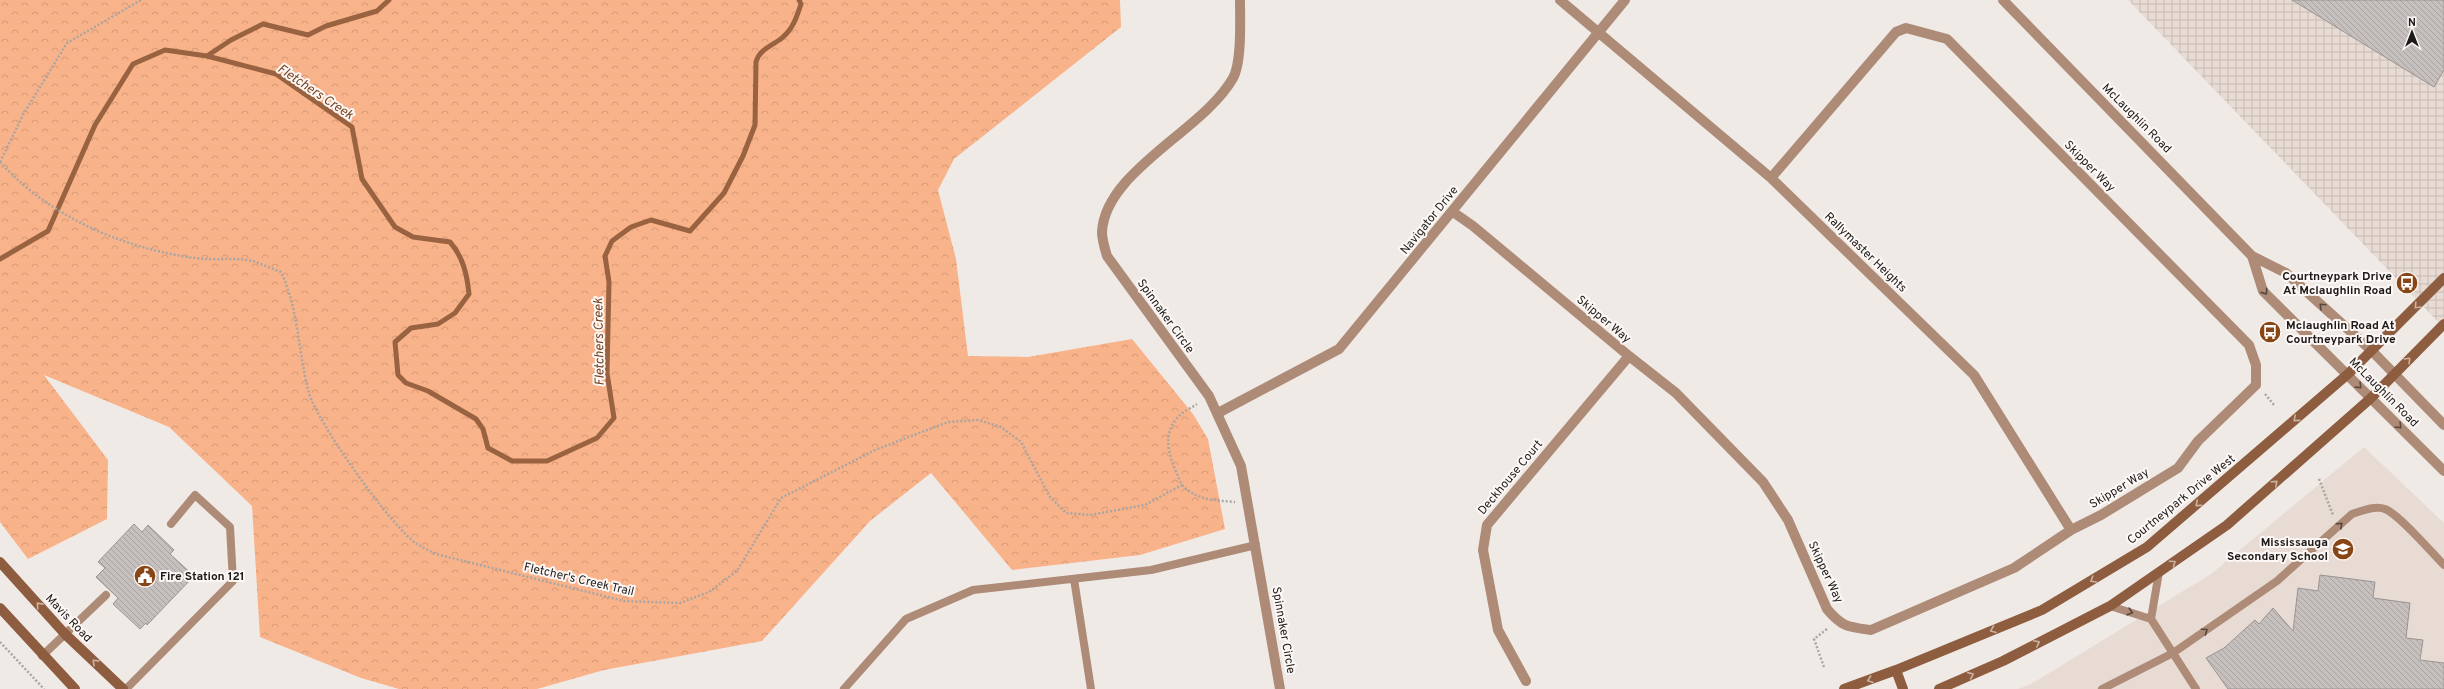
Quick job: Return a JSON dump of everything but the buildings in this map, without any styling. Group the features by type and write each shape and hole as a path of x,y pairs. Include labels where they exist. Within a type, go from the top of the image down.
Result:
{"main road":[{"name":"Courtneypark Drive West","path":"1844,689 1896,670 2042,610 2147,547 2348,374 2444,278"},
{"path":"1939,689 2003,661 2110,606 2227,525 2371,398 2444,324"},
{"name":"Mavis Road","path":"0,562 65,634 123,689"},
{"path":"0,608 42,656 75,689"},
{"path":"1896,670 1903,689"}],"street":[{"name":"Spinnaker Circle","path":"1240,0 1240,43 1234,77 1218,100 1126,181 1107,210 1102,233 1107,256 1208,396 1218,413 1241,466 1280,689"},
{"path":"1560,0 1598,33"},
{"name":"Navigator Drive","path":"1218,413 1339,349 1453,212 1625,0"},
{"name":"McLaughlin Road","path":"2003,0 2252,256 2286,273 2372,351 2444,425"},
{"name":"Skipper Way","path":"1453,212 1473,226 1629,356 1676,393 1763,482 1788,520 1827,608 1837,621 1847,627 1871,630 2014,568 2071,530 2101,515 2178,468 2198,441 2256,385 2256,365 2249,345 1947,38 1906,28 1896,32 1772,178"},
{"name":"Rallymaster Heights","path":"1598,33 1772,178 1974,375 2071,530"},
{"name":"McLaughlin Road","path":"2252,256 2263,291 2444,471"},
{"name":"Deckhouse Court","path":"1526,681 1498,630 1483,550 1487,525 1629,356"}],"lane":[{"path":"126,689 233,581 230,527 195,495 171,524"},
{"path":"2102,689 2173,653 2277,582 2352,514 2366,509 2384,509 2396,517 2444,565"},
{"path":"844,689 906,619 973,590 1151,570 1256,545"},
{"path":"2151,619 2159,572"},
{"path":"1074,579 1091,689"},
{"path":"42,656 106,595"},
{"path":"2110,606 2151,619 2196,689"}],"path":[{"path":"0,162 24,112 67,43 141,0"},
{"name":"Fletcher's Creek Trail","path":"0,162 15,179 42,200 78,223 134,244 195,258 252,261 281,272 290,290 309,394 328,432 390,515 417,544 436,554 624,601 680,602 708,592 736,570 781,498 875,450 948,422 978,420 1001,428 1021,442 1050,497 1066,513 1090,515 1145,505 1182,485"},
{"path":"1208,396 1176,418 1168,438 1169,456 1182,485 1192,495 1204,499 1248,503"},
{"path":"2319,479 2339,526"},
{"path":"1824,667 1814,639 1837,621"},
{"path":"0,642 44,689"}],"shaded area":[{"path":"2128,0 2444,0 2444,328"},
{"name":"Mississauga Secondary School","path":"2364,447 2444,523 2444,689 2018,689 2031,684 2211,574"}],"green space":[{"path":"0,0 1120,0 1121,27 954,159 938,190 956,259 968,356 1028,357 1132,339 1193,414 1208,439 1225,529 1140,555 1012,570 931,473 870,521 762,641 604,670 537,689 399,689 361,678 260,637 252,506 169,427 44,375 108,460 107,519 28,559 0,522"}],"waterway":[{"path":"207,56 231,40 263,24 308,35 326,26 377,11 389,0"},
{"name":"Fletchers Creek","path":"0,259 48,231 95,125 133,64 165,50 207,56 276,74 352,127 362,179 395,227 413,237 450,242 461,260 466,273 469,294 455,313 438,324 411,328 395,342 398,375 406,383 428,391 476,419 483,429 488,448 512,461 547,461 597,438 614,418 607,373 609,282 605,256 612,241 631,227 651,220 690,231 724,193 743,156 755,125 756,62 760,53 779,40 789,30 801,4 799,0"}],"place":[{"name":"Courtneypark Drive At Mclaughlin Road","path":"2407,283"},
{"name":"Mclaughlin Road At Courtneypark Drive","path":"2270,332"},
{"name":"Mississauga Secondary School","path":"2343,549"},
{"name":"Fire Station 121","path":"145,576"}]}
